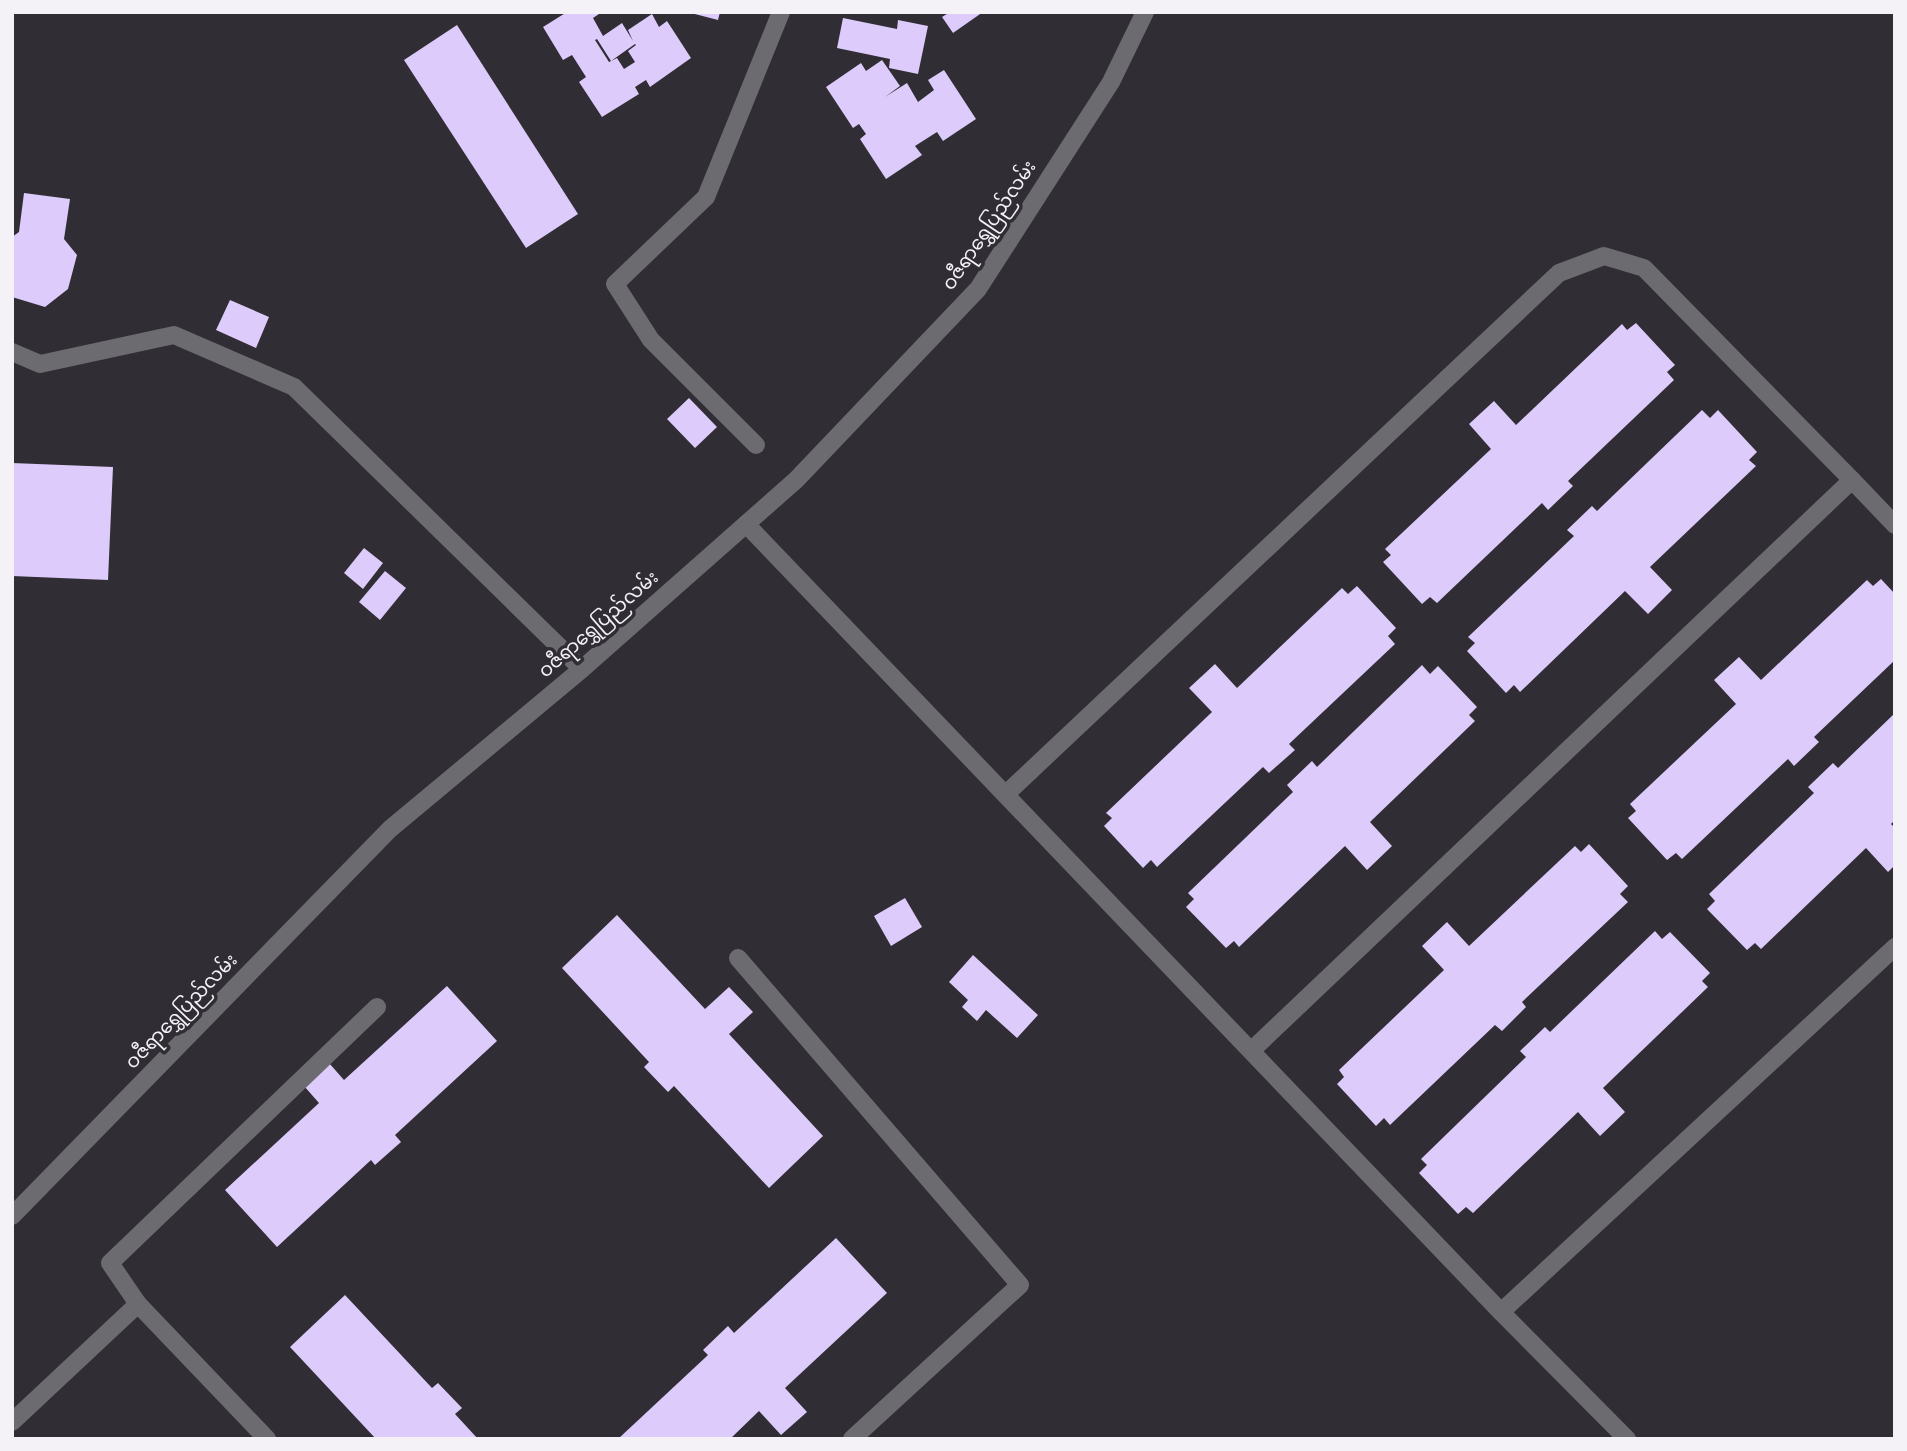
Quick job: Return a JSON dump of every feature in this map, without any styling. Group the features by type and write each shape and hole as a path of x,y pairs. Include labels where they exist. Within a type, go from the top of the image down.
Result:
{"street":[{"path":"757,445 651,340 615,284 706,197 781,12"},
{"name":"ဝဇီရာရွှေပြည်လမ်း","path":"12,1216 390,829 582,669 796,480 978,289 1111,82 1146,12"},
{"path":"1006,794 1559,273 1604,256 1644,268 1895,525"},
{"path":"12,352 40,364 174,335 294,387 582,669"},
{"path":"1252,1050 1852,480"},
{"path":"746,524 1501,1312 1627,1439"},
{"path":"1501,1312 1895,947"},
{"path":"738,958 1020,1285 852,1439"},
{"path":"267,1439 138,1304 110,1263 377,1007"},
{"path":"12,1422 138,1304"}],"building":[{"path":"567,12 597,12 599,14 593,18 603,36 622,23 633,41 628,30 652,14 659,27 667,21 691,58 650,87 646,80 635,87 639,94 602,117 579,82 586,77 572,55 563,60 543,27","holes":["597,39 611,61 609,62 595,40","635,44 628,51 635,62 624,69 617,58 611,61"]},
{"path":"687,12 720,12 718,20"},
{"path":"950,12 983,12 953,33 942,17"},
{"path":"843,18 897,29 898,20 928,26 918,74 889,68 890,59 837,48"},
{"path":"457,25 578,214 526,248 404,60"},
{"path":"882,60 900,86 885,97 907,83 918,102 934,90 928,80 944,70 976,119 943,141 937,132 915,146 922,155 886,179 860,139 866,134 859,124 853,128 826,87 861,63 866,71"},
{"path":"24,193 70,199 64,239 77,255 68,289 45,307 12,297 12,237 19,232"},
{"path":"230,300 269,317 256,348 216,330"},
{"path":"1636,323 1675,365 1667,372 1674,380 1568,481 1573,486 1548,510 1542,503 1437,603 1430,597 1422,604 1383,562 1391,555 1385,549 1491,449 1469,424 1494,401 1516,425 1622,324 1627,330"},
{"path":"689,398 717,427 695,448 667,419"},
{"path":"1702,410 1710,418 1718,410 1757,452 1749,460 1756,466 1650,567 1672,590 1648,614 1625,591 1520,692 1514,685 1506,693 1467,651 1475,643 1468,637 1574,536 1567,530 1592,506 1597,511"},
{"path":"12,463 113,467 108,580 12,576"},
{"path":"364,548 383,563 363,589 344,573"},
{"path":"385,571 406,588 380,620 359,602"},
{"path":"1881,579 1895,594 1895,660 1814,737 1819,742 1794,766 1788,759 1682,859 1676,853 1667,860 1628,818 1636,811 1630,804 1736,704 1714,680 1739,657 1761,680 1867,580 1873,586"},
{"path":"1357,586 1396,628 1388,636 1395,644 1289,744 1295,750 1269,773 1263,767 1157,867 1151,860 1143,868 1104,826 1112,818 1106,813 1212,712 1189,688 1215,664 1237,688 1342,588 1348,594"},
{"path":"1422,665 1430,674 1438,666 1477,707 1469,715 1475,721 1370,822 1392,846 1367,870 1345,846 1239,947 1234,941 1226,948 1186,907 1194,899 1188,893 1293,792 1287,785 1312,761 1317,767"},
{"path":"1895,713 1895,820 1891,824 1895,828 1895,865 1888,872 1866,848 1761,949 1755,943 1747,950 1707,909 1715,901 1709,894 1814,793 1808,787 1833,763 1838,768"},
{"path":"1589,844 1628,886 1620,894 1628,902 1522,1002 1526,1007 1502,1031 1495,1025 1390,1125 1384,1118 1376,1126 1337,1084 1344,1077 1339,1070 1444,970 1422,946 1447,922 1469,946 1575,846 1581,852"},
{"path":"905,898 922,927 891,946 874,916"},
{"path":"617,915 705,1009 729,987 753,1012 729,1034 823,1136 769,1188 674,1086 668,1092 644,1067 649,1062 562,968"},
{"path":"1655,931 1662,939 1670,932 1710,973 1702,981 1708,987 1603,1088 1625,1112 1600,1136 1578,1112 1473,1213 1466,1207 1458,1214 1419,1173 1427,1165 1421,1159 1526,1057 1520,1051 1545,1027 1550,1032"},
{"path":"973,955 1038,1015 1017,1038 986,1010 977,1021 962,1007 968,1000 949,982"},
{"path":"447,986 497,1041 395,1135 401,1142 375,1165 371,1160 277,1247 225,1190 319,1103 304,1086 329,1063 344,1080"},
{"path":"836,1238 887,1293 785,1388 807,1412 781,1435 759,1411 730,1439 618,1439 708,1355 703,1350 728,1326 734,1333"},
{"path":"345,1295 432,1388 438,1383 462,1408 455,1414 478,1439 376,1439 290,1347"}]}
